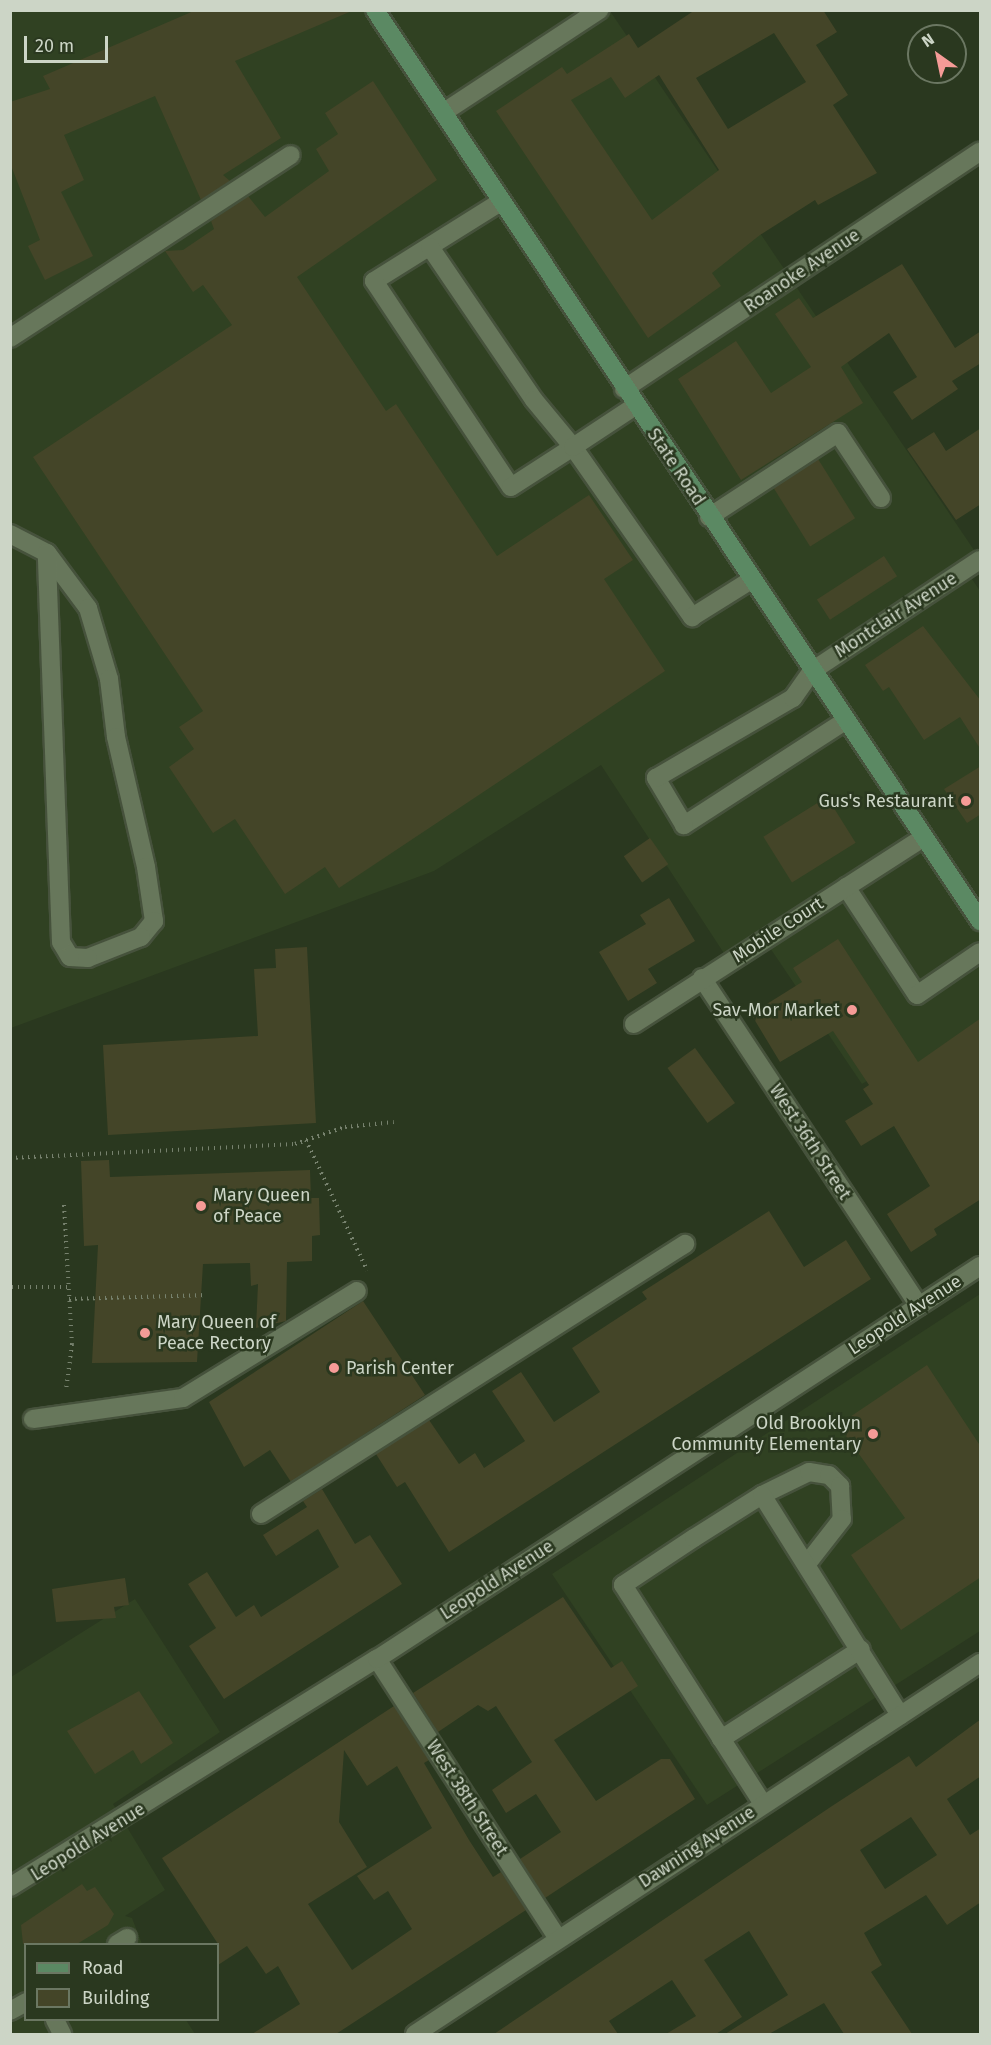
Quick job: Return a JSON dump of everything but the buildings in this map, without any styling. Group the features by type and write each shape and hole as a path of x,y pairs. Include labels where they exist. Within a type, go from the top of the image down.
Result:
{"main road":[{"name":"State Road","path":"375,10 635,406 981,921"}],"street":[{"path":"444,112 599,10"},
{"name":"Roanoke Avenue","path":"624,389 981,152"},
{"path":"10,338 291,154"},
{"path":"502,201 374,281 511,487 635,406"},
{"path":"430,247 534,400 573,447 693,617 751,580"},
{"path":"709,517 838,433 881,498"},
{"path":"10,534 47,553 88,608 109,679 154,921 141,938 88,958 69,957 61,942 47,553"},
{"name":"Montclair Avenue","path":"812,671 981,560"},
{"path":"812,671 793,698 656,778 684,825 846,721"},
{"name":"Mobile Court","path":"634,1024 702,978 924,837"},
{"path":"846,887 917,995 981,952"},
{"name":"West 36th Street","path":"702,978 919,1306"},
{"path":"261,1514 685,1244"},
{"name":"Leopold Avenue","path":"10,1887 376,1659 981,1266"},
{"path":"33,1419 183,1398 357,1291"},
{"path":"763,1804 623,1585 762,1495 809,1472 829,1475 840,1486 842,1518 806,1565"},
{"path":"762,1495 861,1649 900,1715"},
{"path":"721,1739 861,1649"},
{"name":"West 38th Street","path":"376,1659 557,1937"},
{"name":"Dawning Avenue","path":"415,2034 443,2027 557,1937 981,1663"},
{"path":"10,2011 24,2003"}],"path":[{"path":"10,1158 306,1140 345,1127 394,1122"},
{"path":"306,1140 369,1273"},
{"path":"63,1416 72,1344 64,1206"},
{"path":"12,1287 69,1287"},
{"path":"69,1299 207,1295"}],"shaded area":[{"path":"11,11 610,11 980,559 966,570 980,591 980,1174 903,1059 862,1084 764,939 729,961 601,765 434,871 11,1028"},
{"name":"Old Brooklyn Community Elementary","path":"980,1294 980,1631 707,1805 552,1574"},
{"path":"135,1599 220,1732 113,1804 165,1890 125,1916 132,1918 142,1943 24,1943 24,2021 187,2021 195,2034 11,2034 11,1677"}],"place":[{"name":"Gus's Restaurant","path":"966,801"},
{"name":"Sav-Mor Market","path":"852,1010"},
{"name":"Mary Queen of Peace","path":"201,1206"},
{"name":"Mary Queen of Peace Rectory","path":"145,1333"},
{"name":"Parish Center","path":"334,1368"},
{"name":"Old Brooklyn Community Elementary","path":"873,1434"}]}
